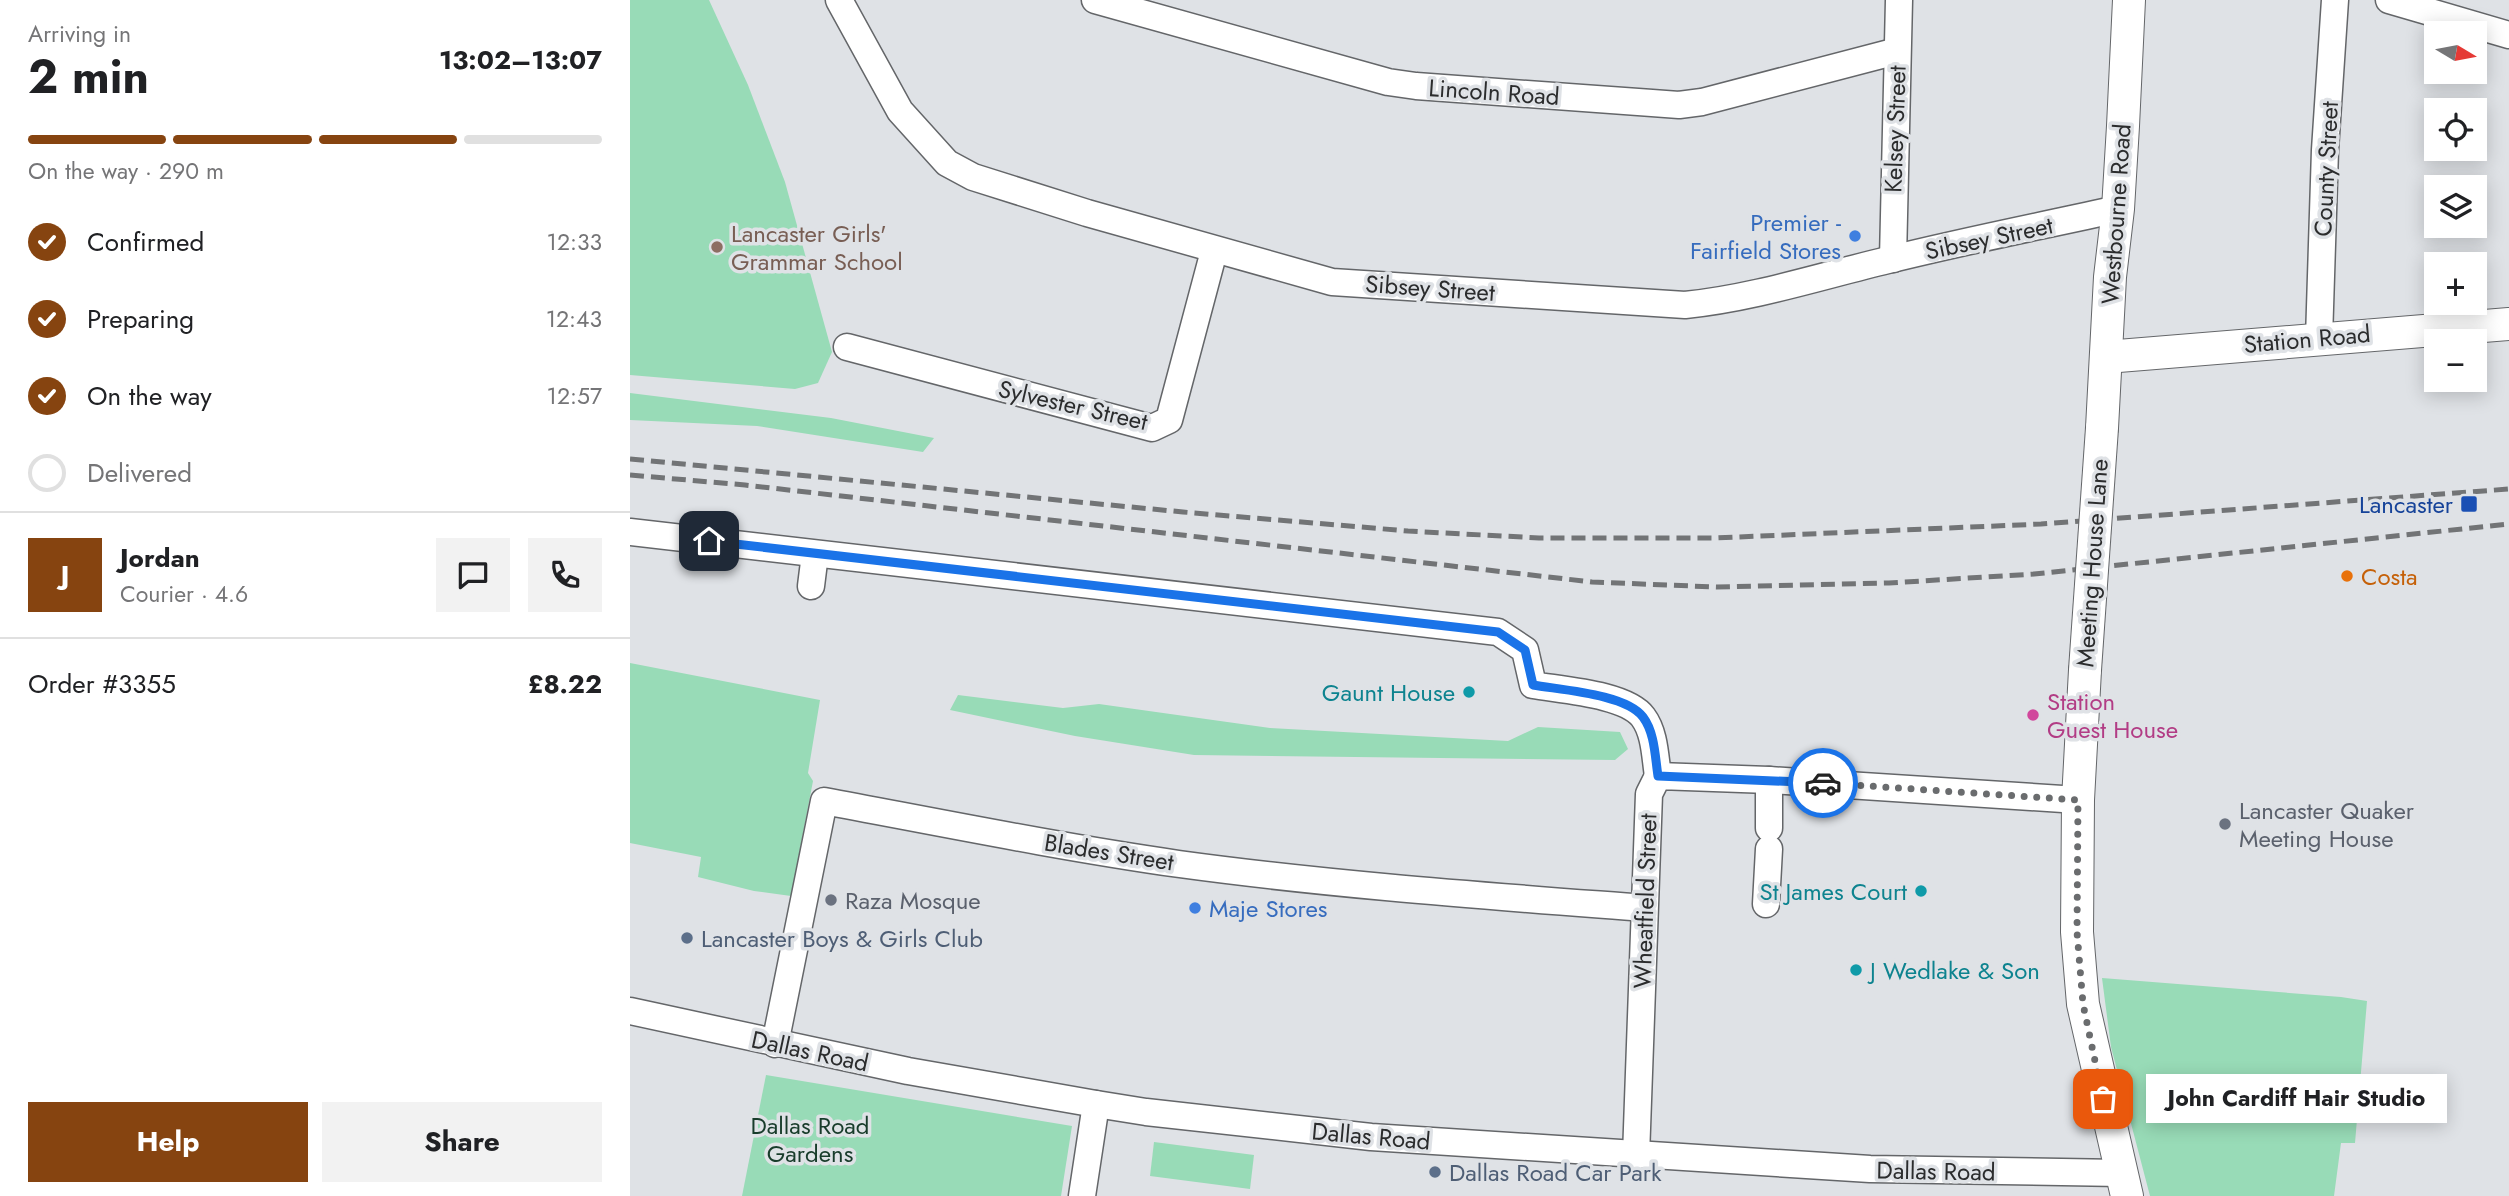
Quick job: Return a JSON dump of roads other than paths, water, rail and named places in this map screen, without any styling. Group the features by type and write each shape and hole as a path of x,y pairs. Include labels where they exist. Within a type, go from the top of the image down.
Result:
{"street":[{"name":"Sibsey Street","path":"839,0 900,111 947,163 973,177 1214,251 1332,282 1685,305 1751,294 1893,258 2118,209"},
{"name":"Lincoln Road","path":"1095,0 1388,82 1679,105 1702,102 1898,51"},
{"name":"Kelsey Street","path":"1893,258 1899,0"},
{"name":"Westbourne Road","path":"2102,428 2110,277 2118,209 2129,0"},
{"name":"County Street","path":"2319,339 2325,150 2335,0"},
{"path":"2389,0 2478,12 2509,35"},
{"name":"Sylvester Street","path":"847,347 1152,428 1169,419 1214,251"},
{"name":"Station Road","path":"2106,357 2509,324"},
{"name":"Meeting House Lane","path":"2102,428 2078,800 2077,932 2083,1004 2124,1185"},
{"path":"630,532 1498,632 1525,650 1533,685 1626,703 1643,717 1652,739 1658,776 1769,780 2078,800"},
{"path":"811,586 816,554"},
{"name":"Wheatfield Street","path":"1636,1156 1649,794 1658,776"},
{"path":"1766,904 1769,780"},
{"name":"Blades Street","path":"775,1044 824,801 988,832 1179,863 1406,889 1644,908"},
{"name":"Dallas Road","path":"630,1011 908,1071 1146,1112 1370,1137 2124,1185"},
{"path":"1082,1196 1096,1104"}],"railway":[{"path":"630,459 1183,512 1408,531 1539,538 1715,538 2041,524 2509,489"},
{"path":"630,475 745,485 1592,582 1716,587 1889,583 2034,574 2509,524"}],"place":[{"name":"Premier - Fairfield Stores","path":"1855,236"},
{"name":"Lancaster Girls' Grammar School","path":"717,247"},
{"name":"Lancaster","path":"2469,504"},
{"name":"Costa","path":"2347,576"},
{"name":"Gaunt House","path":"1469,692"},
{"name":"Station Guest House","path":"2033,715"},
{"name":"Lancaster Quaker Meeting House","path":"2225,824"},
{"name":"St James Court","path":"1921,891"},
{"name":"Raza Mosque","path":"831,900"},
{"name":"Maje Stores","path":"1195,908"},
{"name":"Lancaster Boys & Girls Club","path":"687,938"},
{"name":"J Wedlake & Son","path":"1856,970"},
{"name":"John Cardiff Hair Studio","path":"2103,1099"},
{"name":"Dallas Road Car Park","path":"1435,1172"}],"park label":[{"name":"Dallas Road Gardens","path":"810,1139"}]}
